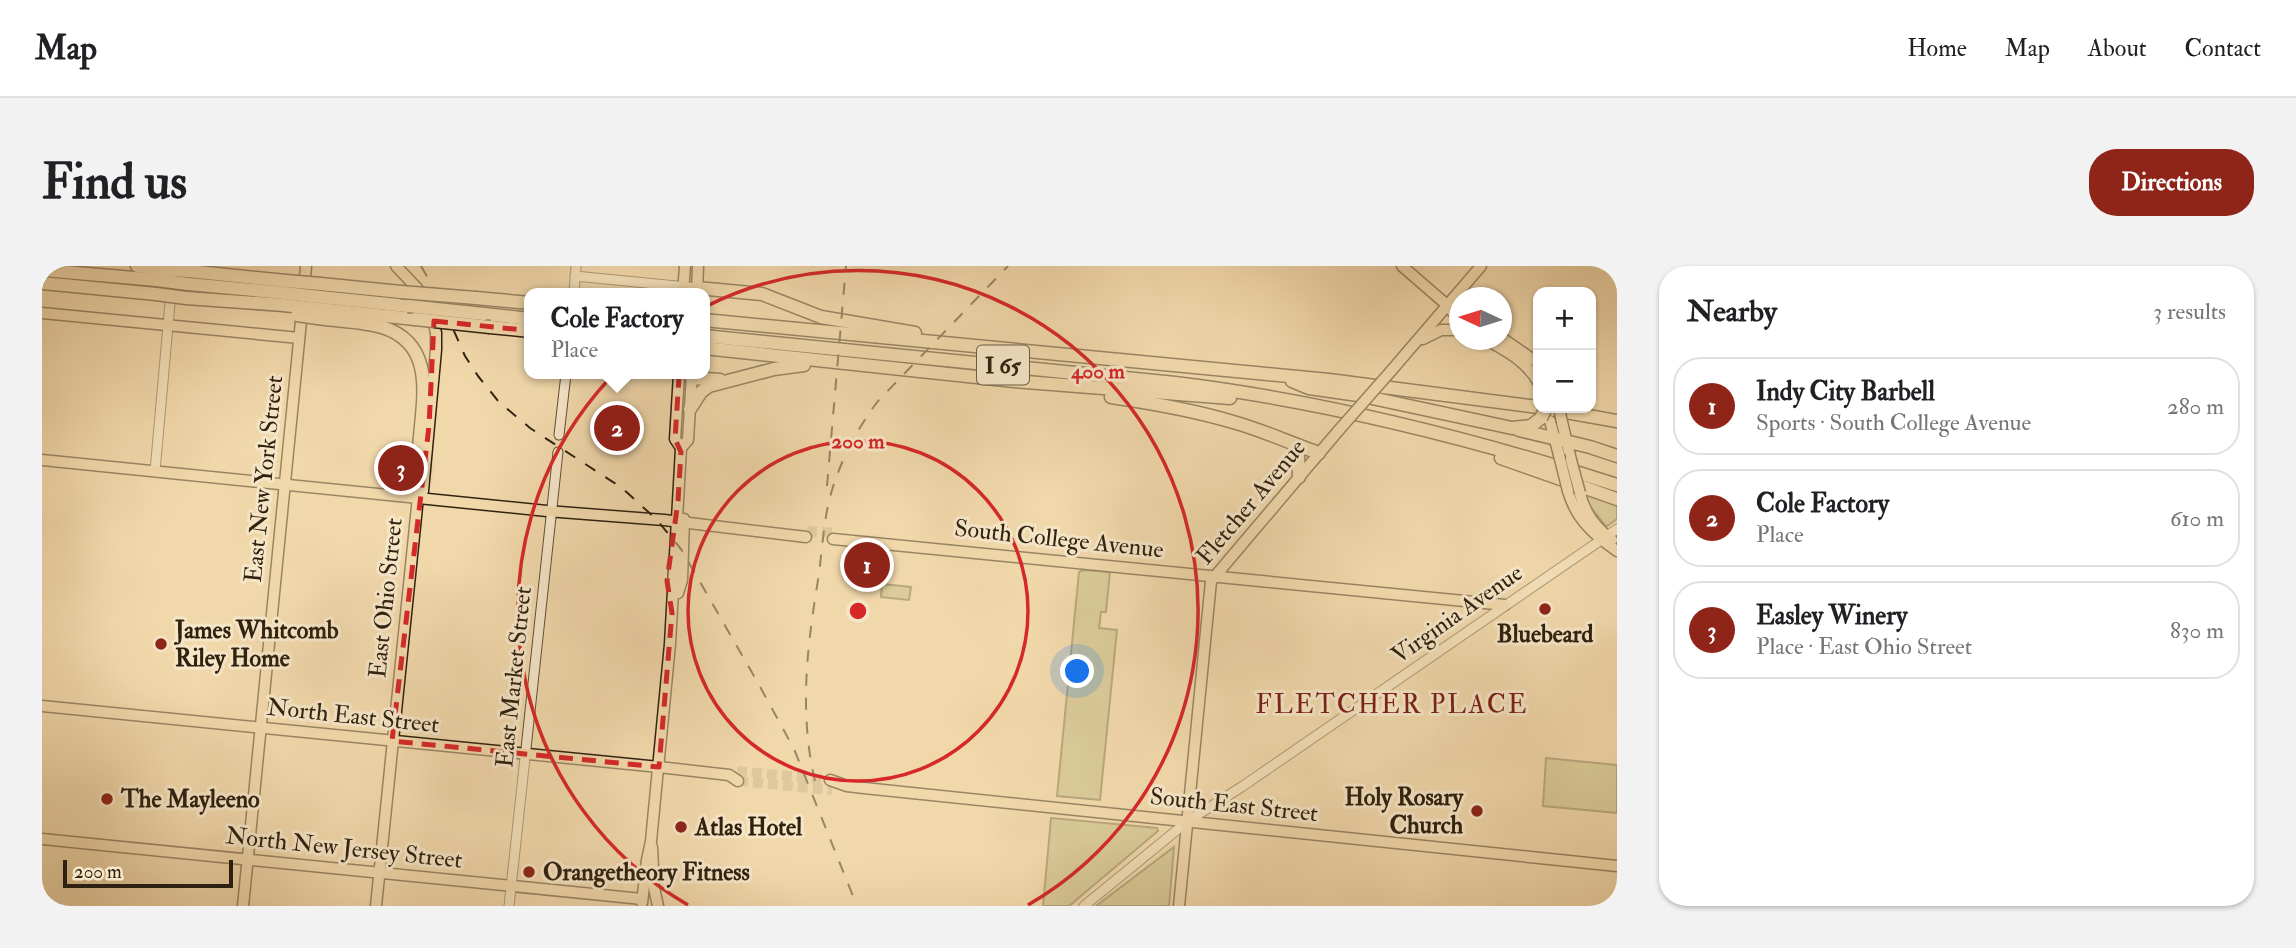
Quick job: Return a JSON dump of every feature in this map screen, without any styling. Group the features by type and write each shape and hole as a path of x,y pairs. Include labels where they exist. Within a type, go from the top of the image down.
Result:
{"highway":[{"path":"137,266 158,274"},
{"path":"42,270 57,278 186,298 284,298 415,319 524,330"},
{"path":"42,283 57,278 158,274 188,277 284,298 408,306 524,318"},
{"path":"320,302 401,292 524,302"},
{"path":"710,292 762,294 821,317 967,345"},
{"path":"320,302 385,328 404,340 418,357 425,385 415,491 418,497"},
{"name":"I 65","path":"710,320 1368,384 1533,411"},
{"name":"I 65","path":"710,336 1175,383 1374,419 1475,443 1617,485"},
{"path":"710,349 1014,381 1300,404"},
{"path":"690,409 704,389 727,381 794,366 867,367"},
{"path":"1279,376 1309,387 1512,428 1617,456"},
{"path":"710,379 727,381"},
{"path":"1014,381 1185,409 1245,425 1319,453"},
{"path":"1512,428 1531,426 1547,413"},
{"name":"I 65","path":"1547,413 1617,421"},
{"path":"1374,419 1500,457 1617,499"},
{"path":"1294,444 1298,454 1299,477"}],"main road":[{"name":"East New York Street","path":"243,906 306,266"},
{"name":"East Ohio Street","path":"376,906 418,497 422,491 436,350 432,315 417,288 396,266"},
{"path":"685,266 689,288"},
{"path":"691,288 698,266"},
{"path":"1402,266 1449,307"},
{"name":"Fletcher Avenue","path":"1179,906 1210,581 1481,266"},
{"path":"42,313 299,338"},
{"path":"1414,345 1441,330 1449,330"},
{"path":"1512,345 1533,360"},
{"path":"1504,350 1517,358 1533,375"},
{"path":"642,904 659,767 672,613 681,448 676,439 684,379"},
{"path":"681,448 688,440 690,409 686,379"},
{"path":"1547,413 1572,460 1578,516 1617,551"},
{"path":"1561,440 1559,455 1574,492"},
{"path":"42,460 551,511 620,517 626,514 663,516 677,522 774,532 779,529 806,534"},
{"name":"South College Avenue","path":"834,536 857,537 861,541 1505,605"},
{"path":"1604,538 1617,543"},
{"name":"North East Street","path":"42,706 659,767"},
{"path":"659,767 735,776"},
{"name":"South East Street","path":"831,785 1617,866"},
{"name":"North New Jersey Street","path":"42,839 511,887 642,904"},
{"path":"651,841 657,903"},
{"path":"42,901 46,906"}],"street":[{"path":"155,471 174,266"},
{"path":"576,271 673,288"},
{"path":"559,435 565,379"},
{"name":"East Market Street","path":"509,906 558,452"},
{"name":"Virginia Avenue","path":"1084,906 1188,821 1617,529"}],"highlighted area":[{"path":"434,321 681,346 675,439 681,452 678,501 667,581 672,613 659,767 392,741 429,426"}],"shaded area":[{"path":"1586,493 1617,505 1617,519 1605,525 1588,504"},
{"path":"1079,572 1110,572 1106,612 1101,612 1099,628 1117,630 1100,800 1057,796"},
{"path":"882,584 911,587 909,600 881,597"},
{"path":"1546,758 1617,765 1617,813 1543,806"},
{"path":"1051,818 1157,828 1158,831 1069,906 1043,906"},
{"path":"1174,847 1169,906 1096,906"}],"tunnel":[{"path":"807,531 834,533"},
{"path":"737,771 830,780"},
{"path":"738,781 832,790"}],"railway":[{"path":"421,266 440,299 465,356 499,402 530,428 622,488 656,519 681,549 794,749 857,906"},
{"path":"827,486 846,266"},
{"path":"815,781 807,730 806,680 825,521 837,474 855,436 878,401 1008,266"}],"place":[{"name":"Cole Factory","path":"617,428"},
{"name":"Easley Winery","path":"401,468"},
{"name":"Indy City Barbell","path":"867,565"},
{"name":"Bluebeard","path":"1545,609"},
{"name":"James Whitcomb Riley Home","path":"161,644"},
{"name":"The Mayleeno","path":"107,799"},
{"name":"Holy Rosary Church","path":"1477,811"},
{"name":"Atlas Hotel","path":"681,827"},
{"name":"Orangetheory Fitness","path":"529,872"}],"district":[{"name":"FLETCHER PLACE","path":"1392,705"}]}
